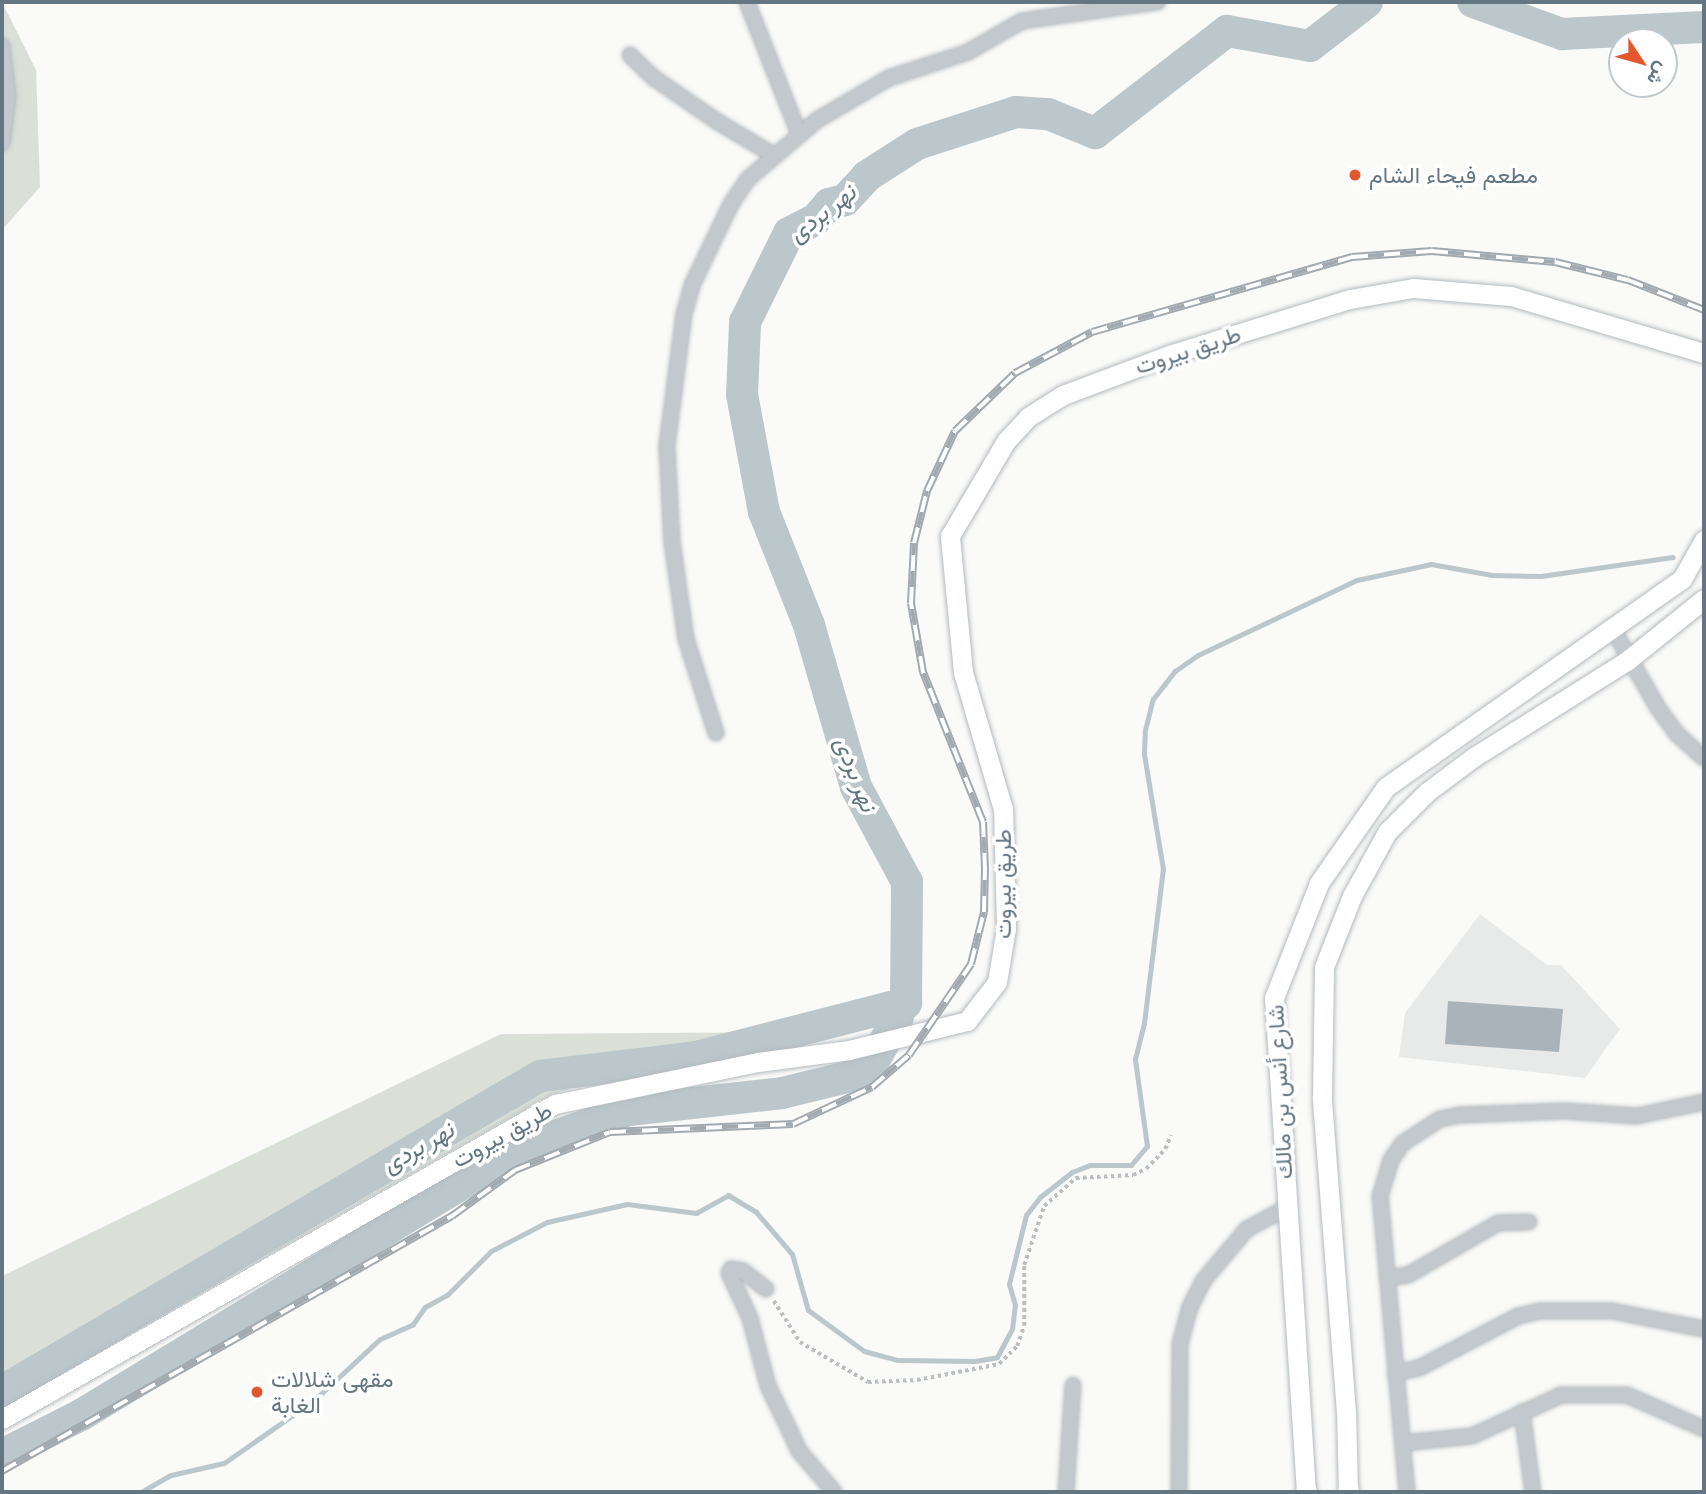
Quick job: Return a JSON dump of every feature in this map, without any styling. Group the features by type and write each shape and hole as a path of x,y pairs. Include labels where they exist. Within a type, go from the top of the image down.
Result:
{"street":[{"path":"747,2 800,134"},
{"path":"716,733 687,639 671,542 667,445 678,344 693,283 731,204 748,179 800,134 888,79 968,52 1022,21 1158,2"},
{"path":"2,46 8,96 2,143"},
{"path":"630,55 654,78 718,122 775,156"},
{"name":"طريق بيروت","path":"2,1419 555,1104 758,1062 849,1050 903,1039 967,1021 997,982 1006,928 1003,809 963,672 950,536 1006,441 1028,417 1063,395 1160,359 1350,299 1413,288 1511,296 1703,350"},
{"name":"شارع أنس بن مالك","path":"1306,1492 1274,998 1319,883 1386,787 1614,631 1682,579 1704,541"},
{"name":"شارع أنس بن مالك","path":"1348,1492 1346,1412 1322,1097 1324,967 1352,896 1387,832 1427,792 1474,757 1628,660 1704,599"},
{"path":"1614,631 1628,660 1677,734 1704,758"},
{"path":"1408,1492 1380,1196 1391,1160 1418,1130 1460,1115 1564,1111 1637,1116 1704,1102"},
{"path":"1179,1492 1181,1344 1190,1307 1226,1251 1247,1229 1286,1208"},
{"path":"1387,1278 1408,1275 1498,1223 1529,1222"},
{"path":"766,1289 743,1271 731,1269 729,1273 750,1318 768,1386 786,1425 799,1451 834,1492"},
{"path":"1395,1373 1419,1368 1517,1316 1540,1311 1612,1311 1704,1329"},
{"path":"1066,1492 1073,1385"},
{"path":"1403,1444 1472,1436 1561,1395 1628,1395 1704,1429"},
{"path":"1522,1412 1533,1492"}],"path":[{"path":"766,1289 800,1342 856,1378 886,1383 917,1380 999,1364 1017,1346 1024,1326 1024,1265 1044,1206 1076,1178 1133,1175 1146,1169 1165,1149 1171,1135"}],"shaded area":[{"path":"2,2 36,70 40,187 2,230"},
{"path":"1480,914 1547,965 1561,965 1620,1029 1585,1078 1399,1057 1405,1013"},
{"path":"795,1032 659,1062 550,1095 2,1407 2,1276 501,1034"}],"building":[{"path":"1448,1001 1563,1009 1559,1052 1445,1044"}],"waterway":[{"name":"نهر بردى","path":"2,1391 540,1076 696,1057 906,1003 907,882 856,787 809,625 764,512 742,395 745,322 789,233 816,219 829,204 845,200 867,176 917,144 1016,112 1048,114 1095,133 1227,31 1310,46 1367,2"},
{"name":"نهر بردى","path":"1473,2 1562,34 1704,27"},
{"path":"141,1492 171,1475 224,1463 313,1401 380,1339 413,1324 425,1307 447,1295 491,1251 547,1222 627,1204 696,1213 728,1195 756,1212 792,1254 808,1310 864,1351 898,1360 975,1361 997,1357 1012,1329 1015,1305 1009,1284 1026,1215 1040,1197 1072,1172 1090,1165 1131,1165 1147,1146 1135,1059 1144,1023 1163,869 1144,754 1145,730 1153,699 1175,671 1198,655 1357,580 1431,564 1492,575 1541,576 1673,557"},
{"path":"2,1455 81,1415 521,1148 629,1110 782,1093 868,1072 898,1017"}],"railway":[{"path":"2,1471 452,1216 515,1170 610,1132 793,1124 872,1087 909,1055 971,964 984,912 985,869 983,822 923,672 911,603 914,543 927,491 955,431 1015,373 1092,332 1352,257 1432,251 1555,262 1628,280 1704,310"}],"place":[{"name":"مطعم فيحاء الشام","path":"1355,175"},
{"name":"مقهى شلالات الغابة","path":"257,1392"}]}
